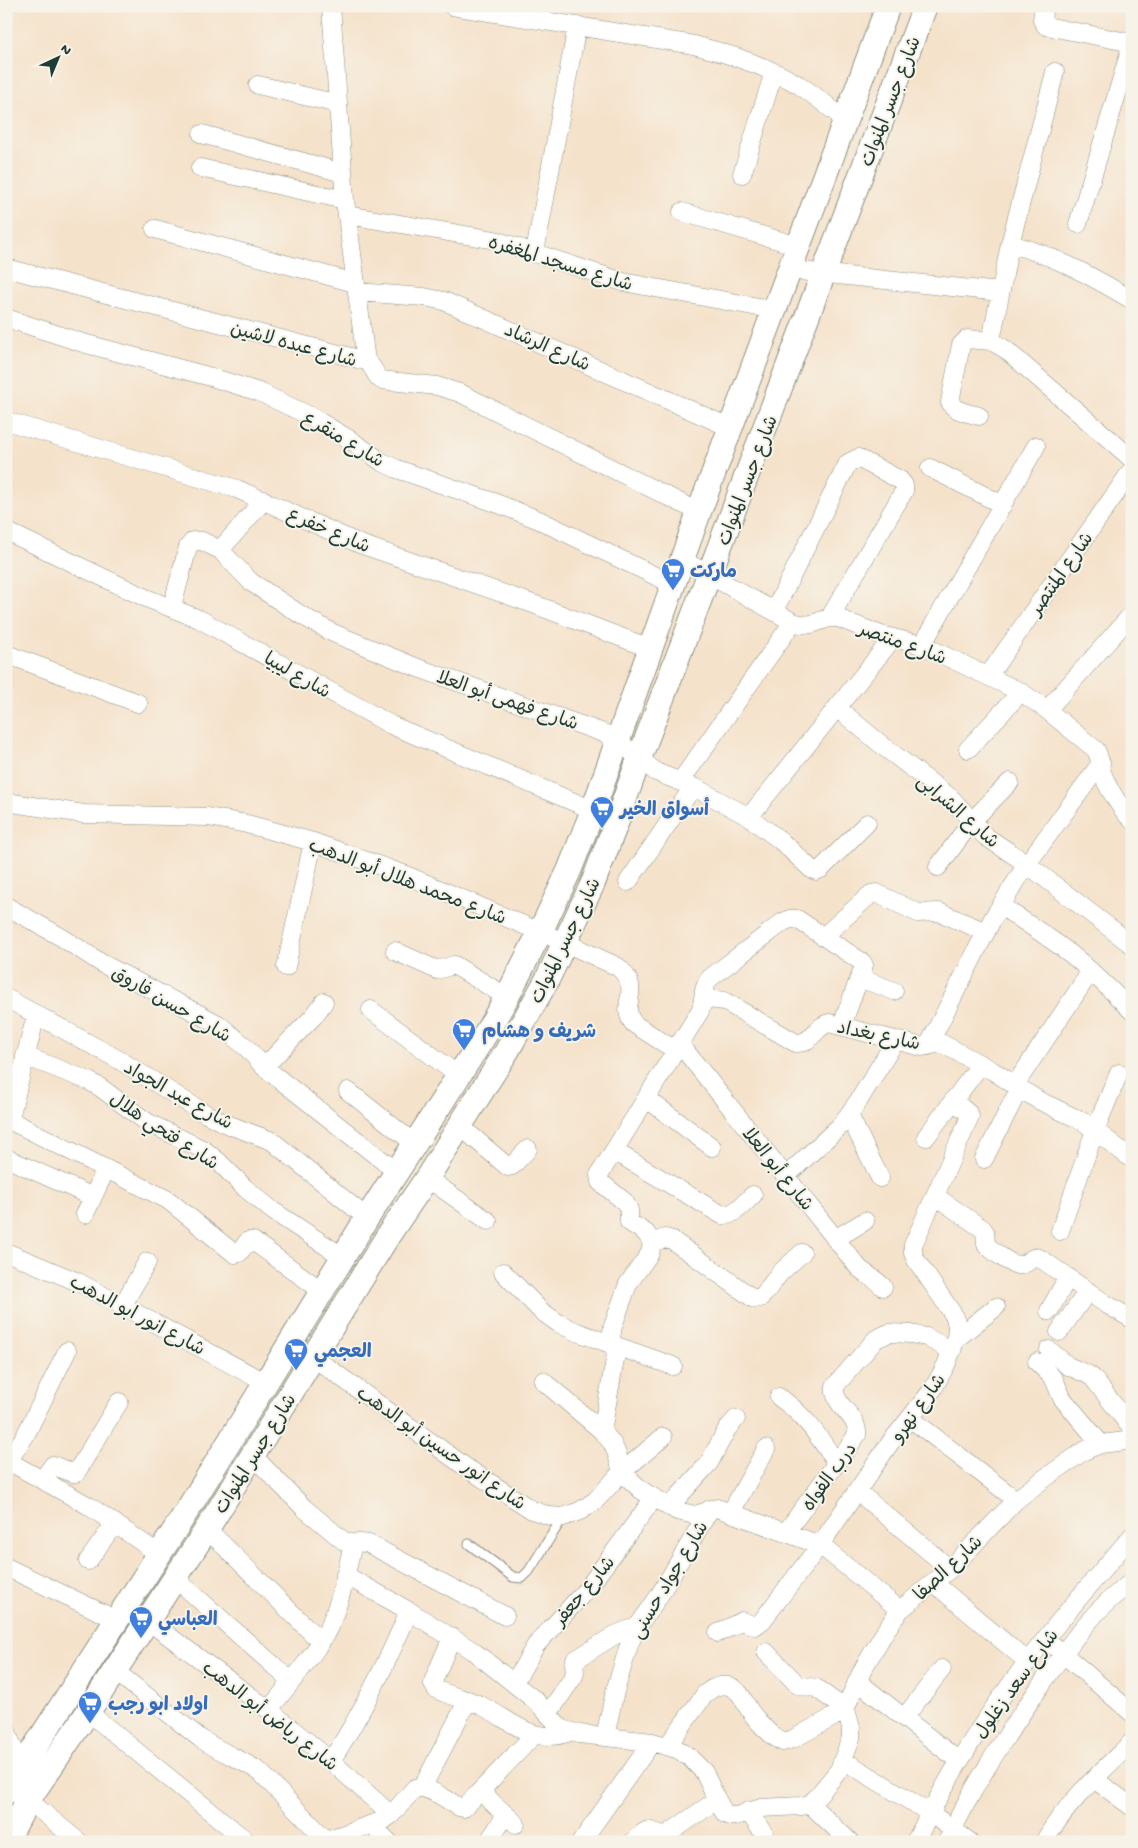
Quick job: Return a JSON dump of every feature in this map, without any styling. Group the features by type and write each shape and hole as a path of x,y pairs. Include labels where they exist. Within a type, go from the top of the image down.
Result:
{"street":[{"path":"331,6 346,208 366,361"},
{"path":"452,6 694,45 724,53 774,72 798,85 845,120"},
{"name":"شارع جسر المنوات","path":"6,1792 160,1554 367,1218 459,1076 507,997 540,932 593,810 672,584 888,6"},
{"name":"شارع جسر المنوات","path":"6,1842 28,1800 88,1712 207,1529 388,1234 460,1126 528,1016 566,943 593,883 617,821 925,6"},
{"path":"1044,6 1042,20 1046,26 1132,43 1078,224"},
{"path":"535,252 577,26"},
{"path":"742,174 774,72"},
{"path":"991,342 1010,244 1055,72"},
{"path":"258,85 338,104"},
{"path":"202,134 343,173"},
{"name":"شارع مسجد المغفره","path":"200,168 346,208 482,238 535,252 579,269 623,282 775,310"},
{"path":"682,212 798,246"},
{"name":"شارع الرشاد","path":"155,229 356,287 444,301 731,428"},
{"path":"1010,244 1036,251 1088,274 1132,300"},
{"name":"شارع عبده لاشين","path":"6,268 366,361 372,366 381,380 436,386 460,393 699,512"},
{"path":"790,270 1000,292"},
{"name":"شارع منقرع","path":"6,318 83,343 211,377 259,392 310,416 382,462 397,469 539,520 672,584"},
{"path":"979,416 956,410 950,405 962,342 969,338 997,343 1014,355 1132,459"},
{"name":"شارع خفرع","path":"6,421 237,489 360,544 536,605 649,648"},
{"path":"922,645 1036,446"},
{"path":"682,560 793,622 808,626 830,618 904,492 904,485 900,480 858,458 848,463 774,611"},
{"path":"930,468 1003,505"},
{"name":"شارع المنتصر","path":"988,676 1132,470"},
{"path":"220,550 264,500"},
{"name":"شارع ليبيا","path":"6,531 146,598 224,632 391,725 593,810"},
{"name":"شارع فهمى أبو العلا","path":"172,608 188,547 191,542 202,541 220,550 251,582 301,615 333,632 418,668 606,734 617,740 656,772 722,802 749,817 781,841 811,869 816,871 821,869 867,822"},
{"path":"1047,710 1132,614"},
{"name":"شارع منتصر","path":"830,618 846,621 864,629 922,645 1021,692 1047,710 1096,750 1100,757 1102,772 1126,814"},
{"path":"628,882 686,785 793,622"},
{"path":"749,817 893,638"},
{"path":"6,654 138,703"},
{"path":"968,749 1021,692"},
{"name":"شارع الشرابى","path":"836,708 882,746 952,799 985,836 1027,864 1132,945"},
{"path":"928,1046 1001,906 1027,864 1101,763"},
{"path":"938,867 972,821 1010,782"},
{"path":"1126,814 1132,793"},
{"name":"شارع محمد هلال أبو الدهب","path":"6,802 84,814 208,817 247,824 313,842 406,874 566,943"},
{"path":"286,968 313,842"},
{"path":"823,937 871,894 876,893 918,913 939,912 986,932"},
{"name":"شارع حسن فاروق","path":"6,906 61,937 103,964 218,1024 247,1048 264,1067 397,1172"},
{"path":"1001,906 1044,934 1091,971 1132,1011"},
{"path":"602,1431 616,1354 611,1332 628,1284 650,1253 652,1243 646,1233 629,1222 629,1210 626,1202 599,1179 599,1175 700,1011 703,998 702,992 705,985 710,978 786,920 797,920 862,962 864,968 842,1026"},
{"path":"566,943 618,967 630,982 628,1012 631,1020 634,1024 677,1047"},
{"path":"395,952 437,970 454,965 507,997"},
{"path":"984,1159 1017,1087 1091,971"},
{"path":"860,978 894,991"},
{"name":"شارع عبد الجواد","path":"6,998 121,1061 206,1114 224,1123 272,1141 367,1218"},
{"name":"شارع بغداد","path":"703,998 724,1001 796,1043 803,1044 824,1024 833,1023 922,1047 941,1043 980,1064 1038,1100 1084,1122 1132,1159"},
{"path":"264,1067 314,1016 324,1002"},
{"path":"371,1010 459,1076"},
{"path":"36,1015 11,1114 13,1122 168,1200 233,1253 238,1254 248,1241 251,1240 322,1291"},
{"path":"786,1176 832,1135 849,1115 896,1040"},
{"name":"شارع أبو العلا","path":"677,1047 786,1176 861,1270 883,1287"},
{"name":"شارع فتحي هلال","path":"25,1056 89,1081 147,1122 204,1150 273,1211 343,1257"},
{"path":"926,1137 980,1064"},
{"path":"1060,1231 1096,1130 1119,1074"},
{"path":"348,1091 415,1144"},
{"path":"647,1099 712,1147"},
{"path":"954,1101 970,1117 913,1245 913,1253 916,1260 955,1317 957,1327 954,1345"},
{"path":"849,1115 880,1178"},
{"path":"460,1126 508,1167 512,1166 528,1149"},
{"path":"614,1151 722,1214 730,1214 753,1195"},
{"path":"6,1158 93,1197"},
{"path":"86,1214 106,1169"},
{"path":"427,1178 488,1222"},
{"path":"934,1196 983,1229 986,1244 1005,1259 1017,1265 1021,1265 1036,1257 1042,1259 1116,1311 1132,1318"},
{"path":"836,1239 866,1221"},
{"path":"652,1243 665,1238 672,1240 754,1299 760,1298 780,1273 802,1254"},
{"name":"شارع انور ابو الدهب","path":"6,1252 78,1282 266,1383"},
{"path":"123,1305 147,1262"},
{"path":"503,1272 541,1311 558,1323 577,1332 673,1366"},
{"path":"1049,1311 1068,1277"},
{"path":"1060,1332 1088,1291"},
{"path":"954,1345 996,1307"},
{"name":"درب الفواه","path":"786,1532 855,1440 858,1429 835,1395 835,1386 876,1340 889,1333 911,1334 954,1345"},
{"name":"شارع نهرو","path":"718,1633 742,1621 752,1626 758,1625 820,1545 939,1378 954,1345"},
{"path":"67,1351 24,1436 7,1463 42,1480 115,1523 160,1554"},
{"path":"1101,1444 1062,1398 1043,1356 1093,1378 1132,1429"},
{"name":"شارع انور حسين أبو الدهب","path":"314,1357 467,1468 532,1510 550,1516 563,1517"},
{"path":"543,1381 602,1431 612,1443 622,1472 631,1483 676,1511 695,1515 717,1508 820,1545 900,1610"},
{"path":"779,1397 797,1410 805,1419 837,1464"},
{"path":"42,1480 53,1465 76,1473 119,1402"},
{"path":"910,1418 1016,1500"},
{"name":"شارع جعفر","path":"514,1683 536,1645 587,1589 661,1502 709,1463 727,1429 736,1419"},
{"path":"563,1517 580,1511 594,1501 622,1472 663,1437"},
{"name":"شارع الصفا","path":"846,1710 857,1681 886,1630 900,1610 950,1569 1016,1500 1084,1451 1101,1444 1115,1443 1132,1437"},
{"path":"731,1512 766,1449"},
{"path":"253,1456 320,1523 345,1542 353,1544 365,1542 505,1616"},
{"path":"857,1491 950,1569"},
{"name":"شارع جواد حسنى","path":"605,1736 630,1642 710,1509"},
{"path":"88,1561 115,1523"},
{"path":"207,1529 321,1642"},
{"name":"شارع سعد زغلول","path":"915,1842 959,1761 990,1714 1046,1639 1132,1536"},
{"path":"269,1710 321,1642 335,1612 353,1544"},
{"path":"6,1567 117,1620"},
{"path":"345,1574 452,1637 494,1666 536,1701 555,1723 570,1732 660,1743 677,1749 696,1763 704,1772 716,1800 729,1816 736,1816 761,1808 810,1804 833,1778 843,1760 852,1733 846,1710 816,1688 798,1685 766,1652"},
{"path":"175,1578 291,1680"},
{"path":"934,1582 1028,1662"},
{"name":"شارع سعد زغلول","path":"949,1836 1000,1745 1063,1653 1084,1626 1104,1605 1132,1582"},
{"path":"331,1761 366,1703 409,1611"},
{"name":"شارع رياض أبو الدهب","path":"147,1620 269,1710 331,1761 391,1815"},
{"path":"548,1714 575,1674 573,1664 576,1660 615,1635 638,1626"},
{"path":"452,1637 433,1684 438,1690 468,1700 534,1735 558,1736 570,1732"},
{"path":"1046,1639 1129,1706"},
{"path":"904,1718 942,1669"},
{"path":"115,1671 201,1740 260,1772 325,1841 384,1820 391,1815 415,1788 422,1788 462,1808 467,1806 534,1735"},
{"path":"857,1681 959,1761"},
{"path":"582,1842 660,1743 712,1688 722,1685 731,1686 739,1692 747,1707 771,1734 783,1742 793,1739 846,1710"},
{"path":"422,1788 468,1700"},
{"path":"88,1712 248,1842"},
{"path":"6,1730 20,1769"},
{"path":"1044,1842 1068,1809 1094,1779 1132,1742"},
{"path":"843,1760 930,1813 949,1836 970,1842"},
{"path":"1094,1779 1132,1807"},
{"path":"481,1792 511,1820 488,1842"},
{"path":"28,1800 79,1842"},
{"path":"633,1842 643,1831 648,1830 671,1837 716,1800"},
{"path":"810,1804 850,1842"},
{"path":"748,1811 764,1834 766,1842"},
{"path":"371,1825 389,1842"}],"lane":[{"path":"469,1544 513,1577 522,1578 529,1571 563,1517"}],"place":[{"name":"ماركت","path":"673,591"},
{"name":"أسواق الخير","path":"602,829"},
{"name":"شريف و هشام","path":"464,1051"},
{"name":"العجمي","path":"296,1371"},
{"name":"العباسي","path":"141,1639"},
{"name":"اولاد ابو رجب","path":"90,1724"}]}
